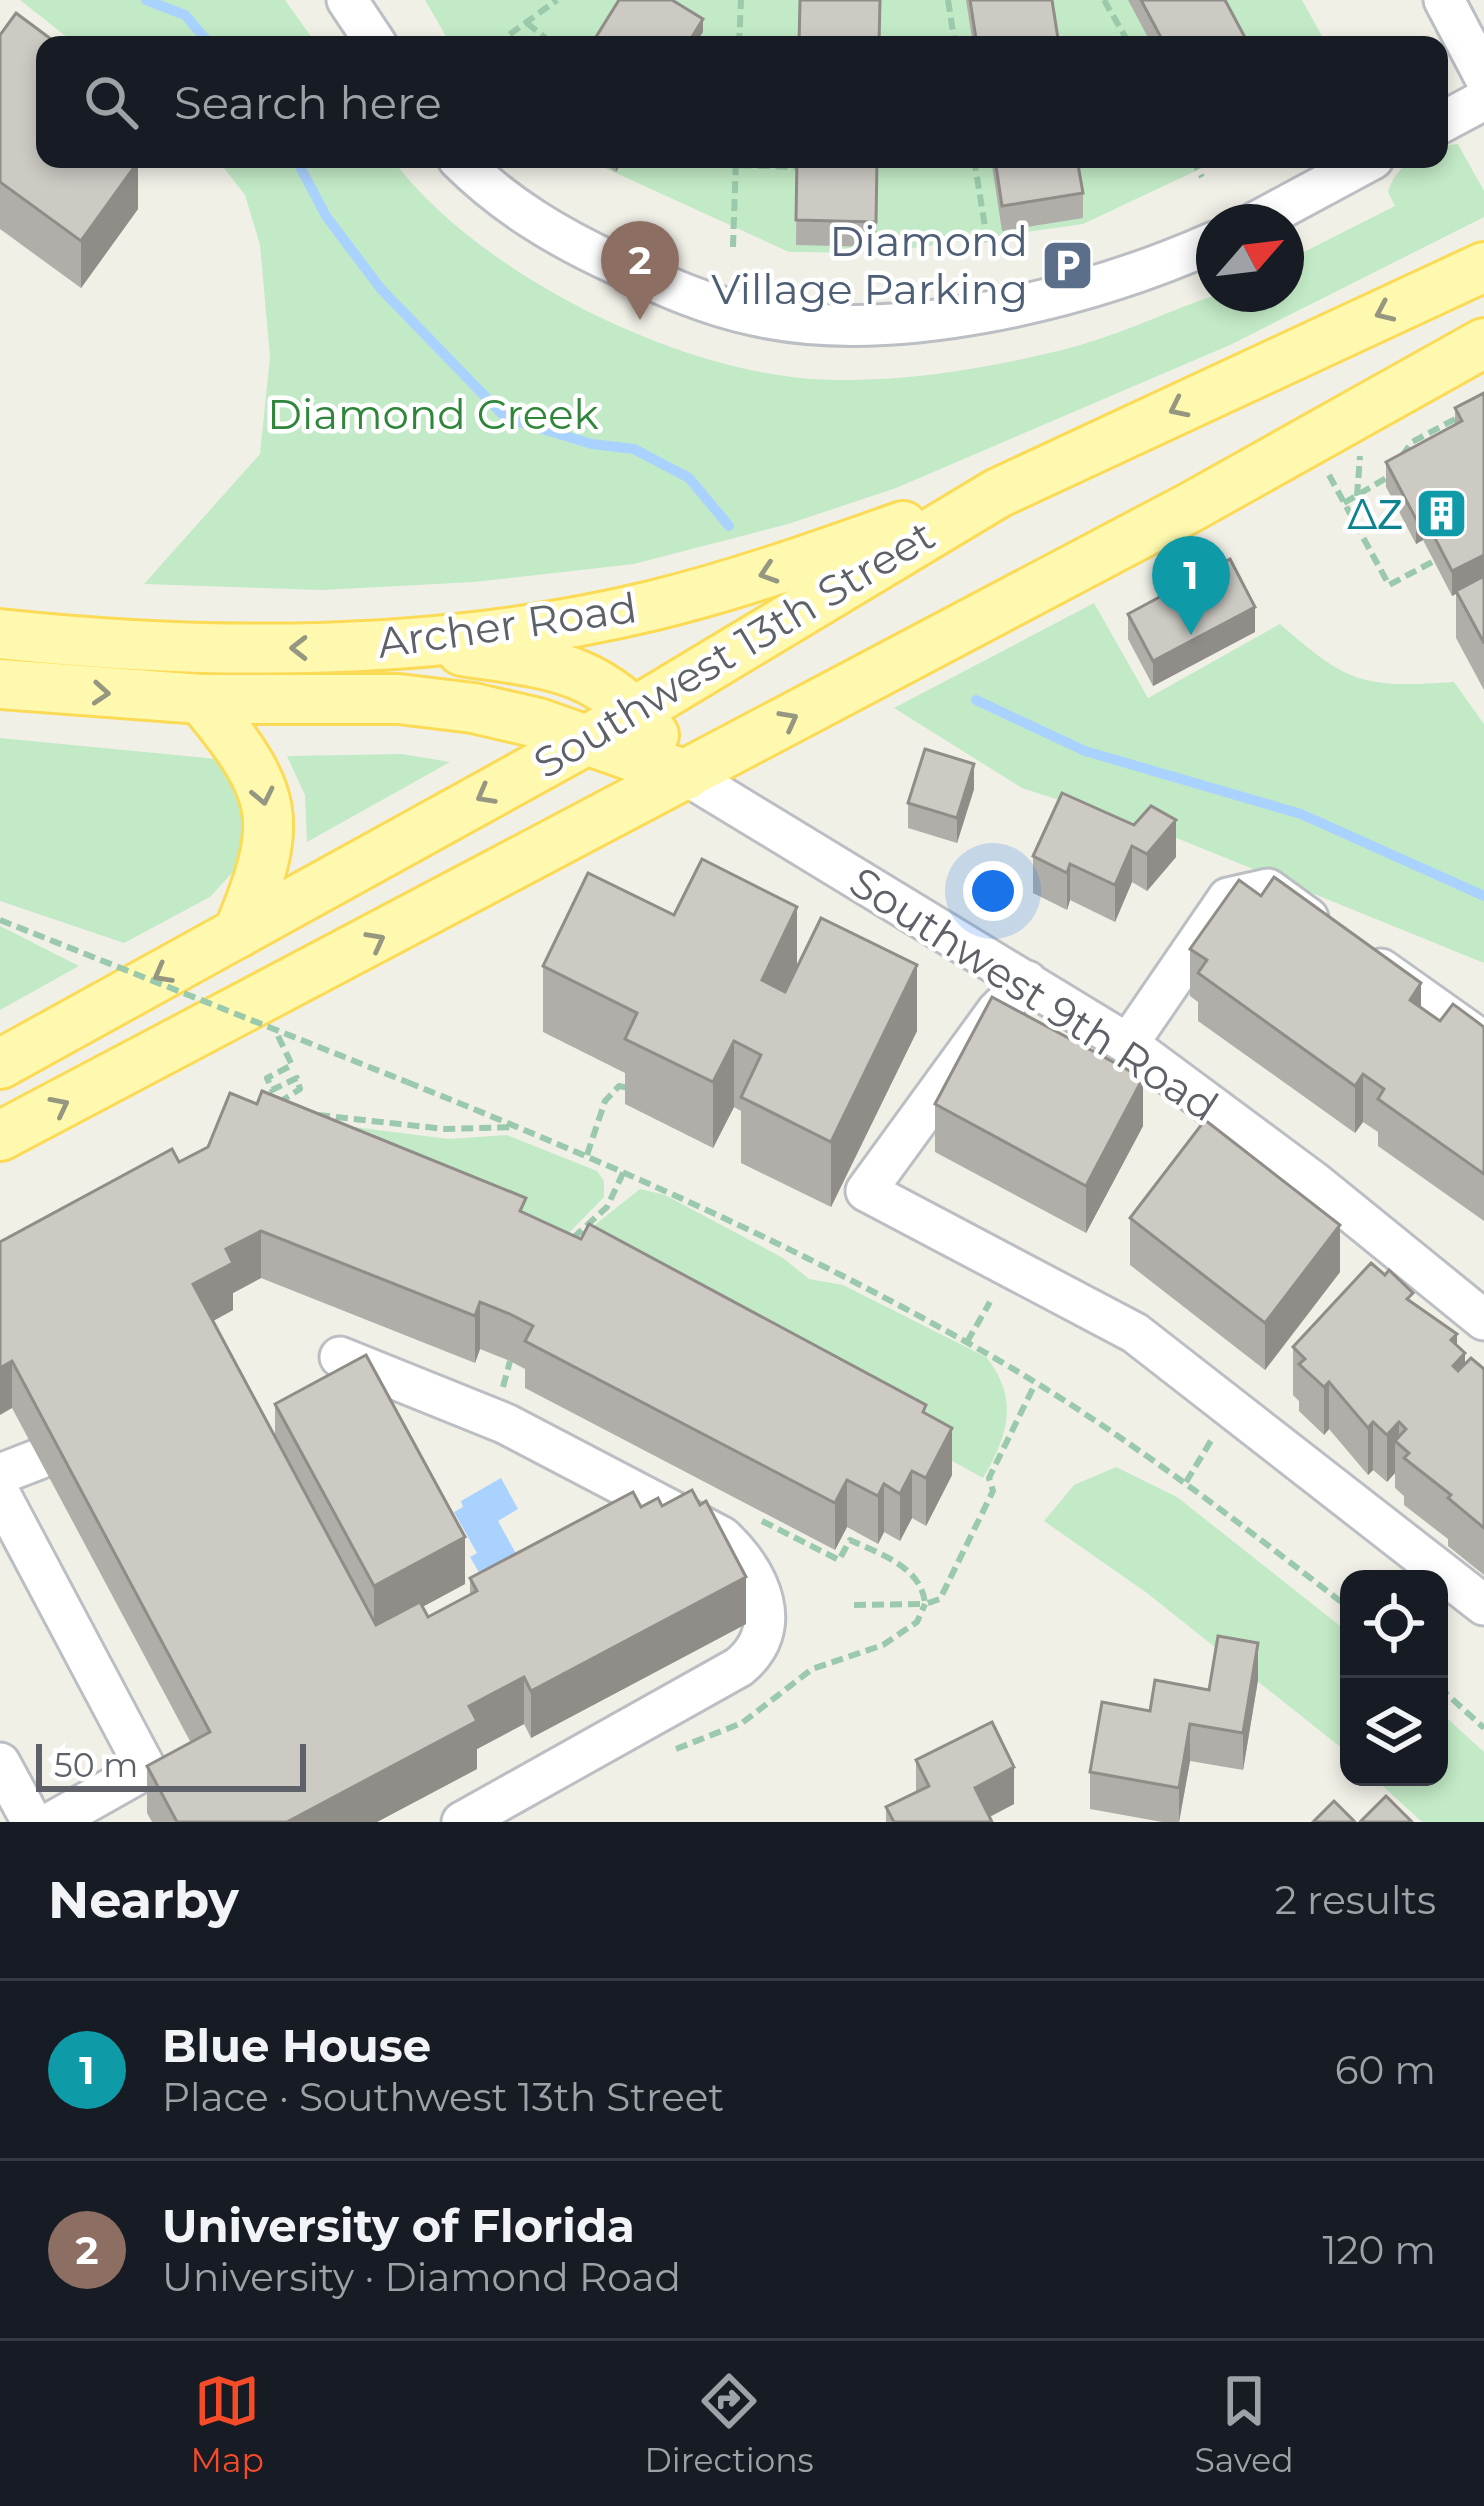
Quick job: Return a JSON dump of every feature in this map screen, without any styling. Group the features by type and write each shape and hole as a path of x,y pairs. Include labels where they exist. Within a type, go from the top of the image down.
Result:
{"main road":[{"name":"Southwest 13th Street","path":"0,1064 589,740 998,493 1484,267"},
{"name":"Southwest 13th Street","path":"0,1136 1191,507 1484,343"},
{"name":"Archer Road","path":"0,634 201,648 416,644 647,607 761,576 998,493"},
{"path":"416,644 555,665 597,680 636,711 686,775"},
{"name":"Archer Road","path":"0,684 201,700 399,698 473,708 589,740 686,775"},
{"path":"201,700 245,752 266,793 270,836 263,872 238,933"}],"street":[{"path":"347,0 371,36"},
{"path":"1444,0 1484,76"},
{"path":"1448,119 1484,100"},
{"path":"467,168 494,194 566,240 692,297 802,323 854,324 1029,304 1111,284 1196,249"},
{"path":"1289,204 1356,168"},
{"name":"Southwest 9th Road","path":"686,775 1128,1044 1314,1181 1484,1320"},
{"path":"1128,1044 1228,898 1268,890 1484,1042"},
{"path":"1027,981 998,1011 866,1191 1135,1333 1484,1605"},
{"path":"340,1357 506,1424 722,1537 748,1565 764,1599 765,1632 739,1667 462,1822"},
{"path":"0,1474 39,1459"},
{"path":"0,1494 162,1763 30,1820 0,1763"}],"path":[{"path":"508,36 557,0"},
{"path":"739,36 741,0"},
{"path":"948,0 955,36"},
{"path":"1120,0 1107,3 1125,36"},
{"path":"527,23 543,36"},
{"path":"733,247 735,168"},
{"path":"975,168 988,245"},
{"path":"1197,168 1202,177"},
{"path":"1344,503 1386,479 1412,442 1462,415"},
{"path":"1356,448 1362,460 1357,496"},
{"path":"1324,466 1389,585 1434,561"},
{"path":"0,920 519,1127 764,1233 968,1342 1035,1384 1186,1482 1340,1601"},
{"path":"278,1036 292,1065 267,1078 272,1090 297,1078 300,1089 278,1101 285,1111"},
{"path":"586,1155 605,1101 619,1086 632,1089"},
{"path":"305,1113 445,1130 519,1127"},
{"path":"568,1245 607,1207 624,1171"},
{"path":"968,1342 990,1302"},
{"path":"494,1395 506,1383 510,1361"},
{"path":"854,1605 925,1604 940,1599 993,1491 988,1478 1035,1384"},
{"path":"1186,1482 1214,1437"},
{"path":"663,1756 742,1723 812,1669 883,1645 917,1622 925,1604 919,1581 882,1555 850,1540 839,1560 744,1512"},
{"path":"1448,1695 1484,1728"}],"green space":[{"path":"20,0 285,0 311,36 66,36"},
{"path":"425,0 1302,0 1322,36 446,36"},
{"name":"Diamond Creek","path":"1458,144 1484,191 1484,217 1304,308 1304,252 1395,206 1388,192 1403,168 1448,168 1448,145"},
{"name":"Diamond Creek","path":"224,168 400,168 428,201 525,276 640,335 758,372 844,380 936,374 1078,346 1194,303 1196,312 1295,312 1230,345 896,488 788,524 634,564 474,582 322,590 144,584 260,454 270,357 260,245 245,195"},
{"path":"605,168 1202,168 1083,224 877,253 789,252"},
{"path":"1094,603 1148,698 1280,624 1323,659 1358,678 1398,684 1454,682 1484,724 1484,963 1179,839 1022,788 894,708"},
{"path":"0,738 217,759 245,808 243,861 210,897 124,943 0,901"},
{"path":"402,754 450,762 307,842 305,795 287,756"},
{"path":"0,926 79,966 0,1010"},
{"path":"283,1118 449,1139 507,1135 597,1171 604,1181 604,1197 560,1242"},
{"path":"640,1189 665,1195 783,1258 809,1279 843,1285 986,1357 1003,1388 1007,1417 983,1478 575,1252 582,1235"},
{"path":"1116,1467 1177,1497 1340,1626 1340,1747 1147,1593 1044,1521 1074,1485"},
{"path":"1448,1719 1484,1752 1484,1822 1422,1822 1383,1786 1448,1786"}],"water":[{"path":"501,1478 518,1509 498,1521 520,1561 484,1581 470,1557 477,1553 454,1512 463,1507 461,1501"}],"building":[{"path":"619,0 672,0 703,19 693,36 597,36"},
{"path":"800,0 880,0 879,36 799,36"},
{"path":"970,0 1052,0 1058,36 976,36"},
{"path":"1141,0 1225,0 1244,36 1160,36"},
{"path":"16,13 47,36 36,36 36,168 134,168 81,241 0,182 0,35"},
{"path":"797,168 877,168 876,222 796,220"},
{"path":"996,168 1079,168 1083,193 1002,206"},
{"name":"ΔΖ","path":"1484,393 1484,555 1452,571 1423,515 1416,519 1386,462 1462,421 1455,408"},
{"path":"1230,559 1255,607 1153,661 1128,614"},
{"path":"1484,576 1484,643 1456,591"},
{"path":"925,749 974,764 957,818 908,803"},
{"path":"1062,793 1134,825 1151,806 1176,820 1147,854 1132,846 1115,885 1070,864 1067,873 1033,856"},
{"path":"702,859 797,907 762,980 785,992 821,918 917,965 831,1142 741,1097 761,1055 734,1041 713,1082 625,1039 637,1013 543,966 588,873 674,915"},
{"path":"1274,877 1421,983 1410,1000 1440,1021 1453,1004 1484,1027 1484,1174 1378,1099 1384,1089 1363,1074 1355,1086 1198,973 1207,960 1190,949 1239,880 1261,896"},
{"path":"992,997 1143,1078 1086,1186 935,1104"},
{"path":"262,1091 526,1198 520,1211 581,1239 589,1224 926,1405 923,1412 952,1428 926,1478 912,1471 900,1494 884,1484 878,1496 847,1480 835,1503 525,1341 533,1326 510,1314 480,1302 475,1316 261,1231 226,1249 233,1263 193,1284 376,1625 420,1602 428,1617 477,1591 470,1578 633,1492 641,1507 658,1498 662,1506 692,1490 700,1505 706,1501 746,1577 531,1691 524,1677 469,1706 477,1721 287,1822 177,1822 147,1766 210,1732 12,1361 0,1368 0,1242 172,1149 179,1162 208,1147 230,1093 257,1104"},
{"path":"1205,1120 1340,1225 1265,1323 1130,1218"},
{"path":"1371,1263 1385,1275 1389,1270 1413,1293 1407,1299 1457,1334 1451,1340 1465,1353 1453,1366 1458,1371 1471,1358 1484,1369 1484,1528 1404,1458 1409,1453 1395,1441 1406,1429 1399,1422 1387,1435 1373,1422 1368,1428 1329,1382 1324,1387 1299,1364 1305,1359 1293,1347"},
{"path":"366,1355 465,1537 374,1586 275,1404"},
{"path":"1218,1636 1258,1643 1243,1733 1190,1724 1179,1788 1090,1772 1102,1702 1150,1711 1155,1680 1209,1690"},
{"path":"992,1722 1014,1767 975,1788 992,1822 894,1822 886,1807 929,1786 916,1760"},
{"path":"1386,1796 1412,1822 1360,1822"},
{"path":"1334,1801 1355,1822 1313,1822"}],"waterway":[{"path":"146,0 185,15 203,36"},
{"path":"301,168 326,216 381,289 506,418 592,444 634,449 689,478 729,526"},
{"path":"976,700 1085,751 1301,814 1484,896"}],"place":[{"name":"Diamond Village Parking","path":"1067,265"},
{"name":"University of Florida","path":"640,320"},
{"name":"ΔΖ","path":"1442,514"},
{"name":"Blue House","path":"1191,635"}]}
